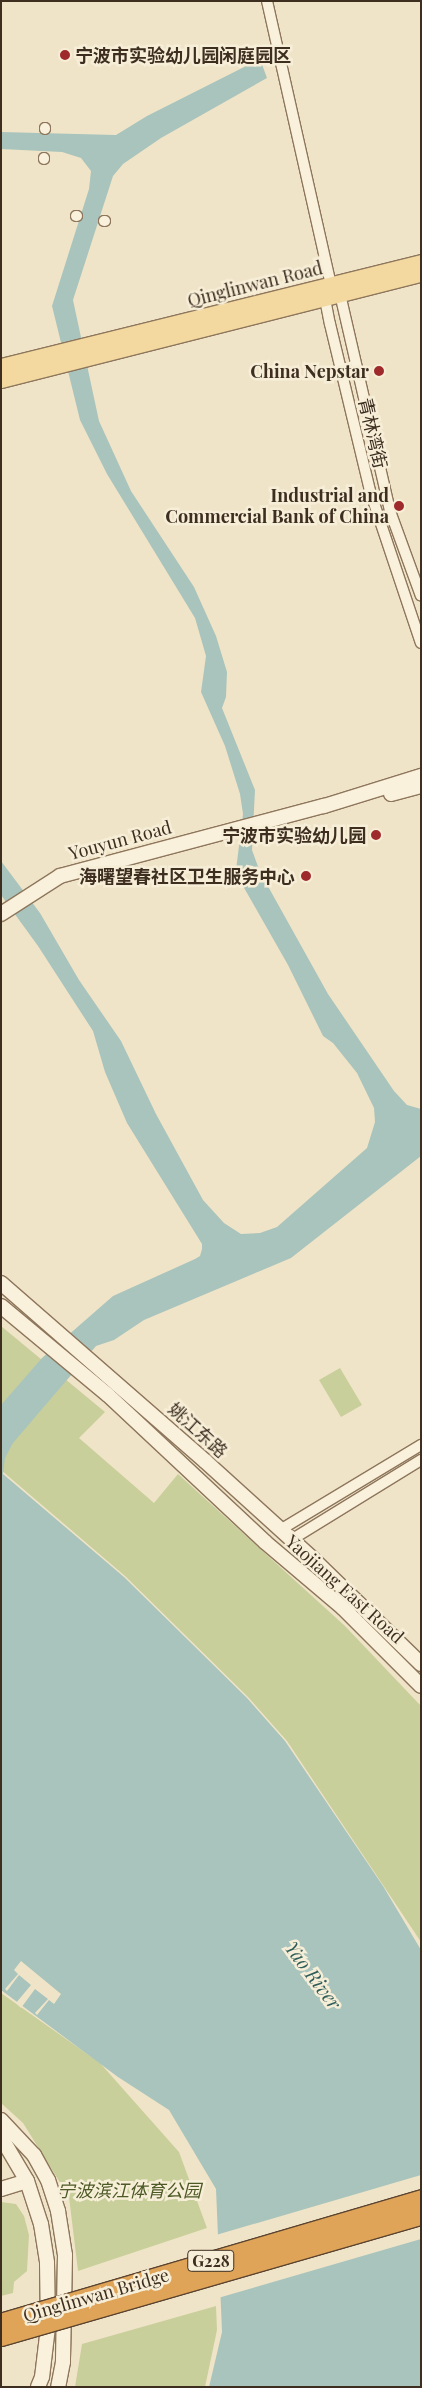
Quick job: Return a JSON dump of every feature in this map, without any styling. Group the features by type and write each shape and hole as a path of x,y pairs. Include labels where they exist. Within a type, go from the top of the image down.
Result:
{"highway":[{"name":"Qinglinwan Bridge","path":"1,2323 421,2199"},
{"name":"Qinglinwan Bridge","path":"1,2338 421,2216"}],"main road":[{"name":"Qinglinwan Road","path":"332,293 421,262"},
{"name":"Qinglinwan Road","path":"63,358 332,293 421,274"},
{"path":"1,366 63,358"},
{"path":"1,380 63,358"},
{"path":"324,806 421,776"},
{"path":"324,806 391,794 421,786"},
{"name":"Youyun Road","path":"1,914 60,876 324,806"},
{"name":"姚江东路","path":"1,1283 84,1354 280,1530"},
{"name":"姚江东路","path":"1,1306 108,1395 265,1542 343,1608 421,1686"},
{"name":"Yaojiang East Road","path":"280,1530 421,1664"},
{"path":"1,2120 34,2155 48,2180 58,2211 65,2254 63,2362 58,2387"},
{"path":"1,2137 26,2182 41,2224 47,2262 48,2327 42,2377 38,2387"},
{"path":"1,2189 26,2182"}],"street":[{"name":"青林湾街","path":"267,1 332,293 370,491 421,643"},
{"name":"青林湾街","path":"332,293 390,511 421,596"},
{"path":"280,1530 421,1445"},
{"path":"291,1540 421,1460"}],"green space":[{"path":"1,1326 105,1412 79,1438 154,1503 178,1474 345,1626 421,1706 421,1942 287,1741 248,1697 125,1576 1,1470"},
{"path":"340,1368 362,1405 341,1417 319,1380"},
{"name":"宁波滨江体育公园","path":"1,1993 100,2063 179,2152 207,2228 78,2271 69,2197 23,2123 1,2103"},
{"path":"1,2202 16,2204 24,2216 29,2235 27,2271 14,2282 13,2293 1,2296"},
{"path":"216,2306 217,2330 205,2387 75,2387 82,2344"}],"water":[{"name":"Yao River","path":"260,59 267,78 161,138 123,164 113,176 73,300 99,421 131,491 194,587 216,636 227,672 226,697 222,708 255,790 252,850 260,872 328,994 394,1091 407,1105 421,1109 421,1156 291,1258 144,1320 114,1340 96,1346 13,1443 5,1458 3,1474 124,1577 247,1698 285,1741 383,1886 421,1950 421,2387 209,2387 222,2332 216,2189 169,2110 118,2077 1,1990 1,1405 42,1358 113,1296 195,1259 200,1256 202,1244 127,1123 105,1072 93,1031 38,946 1,895 1,861 40,913 79,980 121,1041 156,1114 203,1200 224,1223 241,1234 260,1233 277,1227 367,1148 375,1122 374,1108 357,1073 333,1043 323,1036 288,965 243,886 236,870 243,814 240,794 225,746 201,692 206,656 195,618 107,474 80,420 52,306 89,189 91,171 81,158 62,152 1,149 1,132 116,135 147,116"}],"pier":[{"path":"21,1961 61,1994 54,2004 49,2000 37,2015 35,2013 48,1999 35,1989 21,2008 16,2003 31,1985 19,1975 7,1991 5,1989 18,1974 14,1970"},
{"path":"421,2175 421,2239 218,2298 216,2235"}],"place":[{"name":"宁波市实验幼儿园闲庭园区","path":"65,55"},
{"name":"China Nepstar","path":"379,371"},
{"name":"Industrial and Commercial Bank of China","path":"399,506"},
{"name":"宁波市实验幼儿园","path":"376,835"},
{"name":"海曙望春社区卫生服务中心","path":"306,876"}]}
